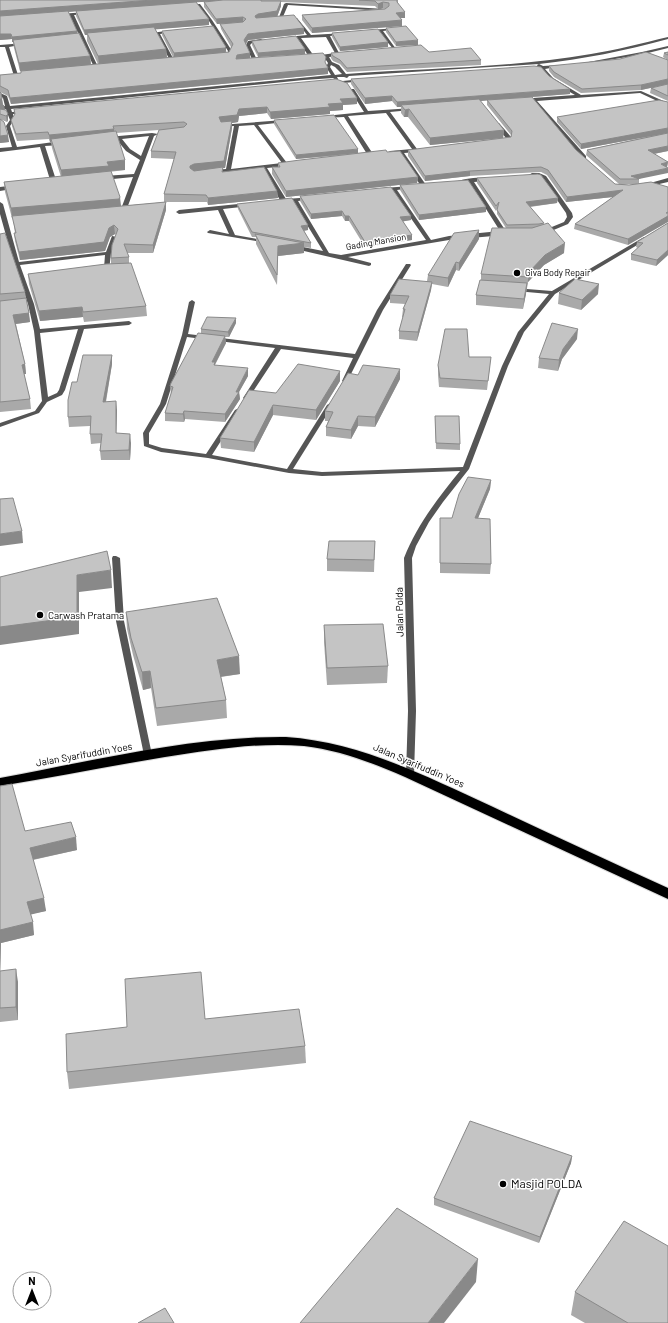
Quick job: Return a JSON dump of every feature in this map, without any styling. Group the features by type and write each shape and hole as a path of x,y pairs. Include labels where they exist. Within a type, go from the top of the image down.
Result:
{"highway":[{"name":"Jalan Syarifuddin Yoes","path":"0,782 148,755 239,742 280,740 324,745 367,756 410,774 668,894"}],"street":[{"path":"302,5 304,0"},
{"path":"193,5 205,4"},
{"path":"278,4 385,10 385,12 361,14"},
{"path":"280,19 286,4"},
{"path":"198,5 212,15 215,28 230,51 227,55 217,57"},
{"path":"56,15 94,12"},
{"path":"71,14 96,67"},
{"path":"292,19 305,18"},
{"path":"273,20 286,19"},
{"path":"297,19 310,36"},
{"path":"208,29 222,27"},
{"path":"365,32 404,28"},
{"path":"380,30 394,49"},
{"path":"143,34 179,31"},
{"path":"157,33 172,60"},
{"path":"282,38 349,33"},
{"path":"327,35 338,55"},
{"path":"298,37 312,57"},
{"path":"76,40 91,38"},
{"path":"0,108 334,76 537,62 634,47 668,38"},
{"path":"270,40 249,43 253,62 270,60"},
{"path":"0,46 30,44"},
{"path":"648,44 668,54"},
{"path":"7,46 14,75 24,74"},
{"path":"634,47 668,63"},
{"path":"580,64 659,50 668,47"},
{"path":"387,50 400,49"},
{"path":"305,58 345,54"},
{"path":"326,56 330,63 337,66 346,75 350,81 350,87 367,113"},
{"path":"164,61 179,60"},
{"path":"537,62 551,79 580,96"},
{"path":"330,63 328,67 338,82 350,87"},
{"path":"88,68 103,66"},
{"path":"474,66 480,72"},
{"path":"324,84 564,66"},
{"path":"227,87 231,92"},
{"path":"518,100 641,92 648,90"},
{"path":"641,92 668,105"},
{"path":"0,94 5,96 9,107 12,121 8,126"},
{"path":"533,99 579,153 590,163"},
{"path":"0,114 154,100"},
{"path":"652,102 660,101"},
{"path":"318,117 415,109"},
{"path":"387,111 415,150"},
{"path":"345,115 370,154"},
{"path":"551,120 559,118"},
{"path":"222,126 237,126 290,120"},
{"path":"495,121 509,139 499,142"},
{"path":"1,123 8,126 15,148"},
{"path":"256,124 285,164"},
{"path":"228,170 237,126"},
{"path":"123,211 152,134"},
{"path":"103,139 160,134"},
{"path":"119,138 123,146 142,159"},
{"path":"0,150 65,143"},
{"path":"42,145 54,183"},
{"path":"386,153 423,150"},
{"path":"579,153 587,151"},
{"path":"401,152 423,185"},
{"path":"362,155 378,154"},
{"path":"208,172 293,163"},
{"path":"263,166 284,201"},
{"path":"529,175 539,174 544,177 569,213 570,217 566,223 539,233"},
{"path":"99,179 136,175"},
{"path":"454,182 492,178"},
{"path":"470,180 504,233"},
{"path":"640,186 668,180"},
{"path":"47,184 62,182"},
{"path":"378,191 431,184"},
{"path":"0,188 23,186"},
{"name":"Gading Mansion","path":"394,189 429,241"},
{"path":"277,202 318,197"},
{"path":"295,200 327,254"},
{"path":"0,204 17,264 31,304 37,331 45,401"},
{"path":"179,212 256,204"},
{"path":"220,208 233,236"},
{"path":"115,212 130,211"},
{"path":"6,222 13,222"},
{"path":"210,232 272,243"},
{"name":"Gading Mansion","path":"288,246 341,257 463,236 504,233 511,234"},
{"path":"506,288 553,293 650,236"},
{"path":"106,270 108,253 114,237"},
{"path":"17,264 108,253"},
{"path":"341,257 369,264"},
{"path":"341,387 380,310 408,265"},
{"path":"91,272 114,269"},
{"path":"24,282 31,281"},
{"name":"Jalan Polda","path":"410,774 412,711 408,558 414,541 435,506 466,469 498,385 521,332 553,293"},
{"path":"192,302 185,335 163,404 146,433 146,445 152,448 208,456 289,471 322,474 466,469"},
{"path":"23,305 31,304"},
{"path":"37,331 129,323"},
{"path":"0,424 37,412 45,401 60,394 81,328"},
{"path":"185,335 356,356"},
{"path":"244,401 279,347"},
{"path":"289,471 333,400"},
{"path":"208,456 239,408"},
{"path":"116,558 120,621 148,755"}],"building":[{"path":"0,0 153,0 0,11"},
{"path":"223,0 281,1 277,11 258,14 255,16 256,18 294,15 304,28 248,34 244,40 250,53 237,55 236,59 323,53 326,57 325,62 328,68 10,98 8,90 0,86 0,75 21,73 21,71 229,52 233,44 220,24 243,22 246,19 243,17 216,19 204,2"},
{"path":"359,0 397,0 405,12 396,13 402,20 312,28 302,15 385,9 389,6 389,3 383,2 378,4 375,1"},
{"path":"196,2 209,19 84,30 76,11"},
{"path":"68,11 77,31 12,37 11,34 0,34 0,16"},
{"path":"213,26 226,47 225,48 174,53 162,31"},
{"path":"406,26 418,40 396,42 386,28"},
{"path":"154,27 166,49 98,56 87,33"},
{"path":"378,29 388,42 340,47 332,33"},
{"path":"79,33 90,56 19,63 13,40"},
{"path":"296,36 305,49 258,53 252,41"},
{"path":"421,45 429,52 471,48 481,60 347,68 331,53"},
{"path":"646,52 668,60 668,79 641,85 582,89 554,72 549,66 620,59"},
{"path":"534,66 541,67 549,76 570,89 397,102 392,96 365,98 351,79"},
{"path":"336,79 347,83 357,98 340,99 343,103 328,104 330,107 270,112 267,107 239,109 237,115 219,117 221,122 232,121 224,161 194,164 190,166 190,168 194,171 223,167 222,172 264,167 277,191 208,198 206,195 164,194 176,152 151,151 159,130 184,127 187,124 184,122 113,126 114,129 49,135 48,132 16,134 11,120 15,114 14,109"},
{"path":"668,84 668,96 651,88"},
{"path":"532,97 576,150 615,184 629,185 651,182 668,187 668,212 666,213 668,213 668,216 628,239 575,224 623,190 567,197 548,170 541,167 470,171 425,176 408,150 511,137 512,131 487,100"},
{"path":"479,99 504,130 430,138 409,109 405,110 401,105"},
{"path":"659,100 668,102 668,128 581,144 557,117"},
{"path":"0,109 6,110 8,114 6,116 0,114"},
{"path":"334,115 358,149 296,155 274,120"},
{"path":"0,119 4,122 8,135 0,136"},
{"path":"116,131 125,160 107,162 109,166 61,170 51,139"},
{"path":"668,133 668,146 648,150 668,162 661,164 668,168 631,176 639,179 620,179 587,150"},
{"path":"386,150 387,152 400,151 418,177 286,191 272,167 280,167 278,163"},
{"path":"111,171 120,197 119,199 11,208 4,182"},
{"path":"541,175 558,198 526,202 544,223 539,224 507,225 497,210 499,202 496,206 477,178"},
{"path":"468,180 486,207 419,215 400,185"},
{"path":"391,187 411,216 400,217 412,235 365,242 349,216 345,216 342,211 311,214 300,196"},
{"path":"292,198 308,225 301,226 311,243 252,232 237,204"},
{"path":"166,202 153,245 124,244 129,257 111,258 112,245 118,229 114,225 109,228 104,242 19,252 14,233 16,233 12,216"},
{"path":"548,223 565,243 545,255 529,272 528,277 481,274 492,228 532,228"},
{"path":"668,223 668,250 657,260 631,254 643,243 637,242"},
{"path":"479,230 459,263 456,262 448,278 428,275 454,233"},
{"path":"5,233 25,292 0,294 0,234"},
{"path":"255,234 304,243 278,246 277,275"},
{"path":"131,263 146,306 83,312 82,307 39,311 28,274 106,264"},
{"path":"399,279 432,282 418,332 399,331 405,309 403,309 409,296 390,295"},
{"path":"575,279 599,284 582,300 559,293"},
{"path":"480,280 527,283 524,299 476,295"},
{"path":"26,298 29,313 13,315 25,364 22,365 30,399 0,402 0,301"},
{"path":"207,317 236,318 228,332 201,329"},
{"path":"552,323 578,329 563,349 559,360 539,358"},
{"path":"445,329 467,329 469,357 491,357 488,381 440,378 438,365"},
{"path":"198,333 225,336 212,362 215,362 214,365 248,368 236,392 239,392 225,414 184,411 183,414 165,413 173,387 170,386 171,383"},
{"path":"83,355 112,355 103,402 116,401 116,433 130,434 129,450 100,451 102,434 90,434 91,416 68,417 68,400 72,382 77,382"},
{"path":"298,364 340,371 316,410 273,405 254,442 220,438 249,390 276,393"},
{"path":"363,365 400,369 375,417 358,416 351,430 326,427 333,412 325,411 348,373 358,375"},
{"path":"435,416 459,416 460,444 436,443"},
{"path":"468,477 491,480 475,518 490,519 491,564 440,563 440,518 452,518 459,494"},
{"path":"13,498 22,531 0,534 0,499"},
{"path":"329,541 375,541 374,560 327,559"},
{"path":"107,551 111,570 77,575 77,617 0,627 0,577"},
{"path":"217,598 239,656 217,660 226,700 156,708 150,671 142,672 131,638 126,612"},
{"path":"383,624 388,666 327,668 324,625"},
{"path":"12,784 25,831 71,822 76,837 30,848 44,898 27,902 33,922 0,930 0,786"},
{"path":"16,969 16,1007 0,1008 0,971"},
{"path":"201,972 205,1019 299,1009 305,1046 67,1072 66,1034 127,1027 125,979"},
{"name":"Masjid POLDA","path":"470,1121 572,1156 540,1237 434,1198"},
{"path":"397,1208 478,1259 428,1323 300,1323"},
{"path":"624,1221 668,1246 668,1323 628,1323 575,1292"},
{"path":"165,1308 174,1323 138,1323"}],"place":[{"name":"Giva Body Repair","path":"517,273"},
{"name":"Carwash Pratama","path":"40,615"},
{"name":"Masjid POLDA","path":"503,1184"}]}
